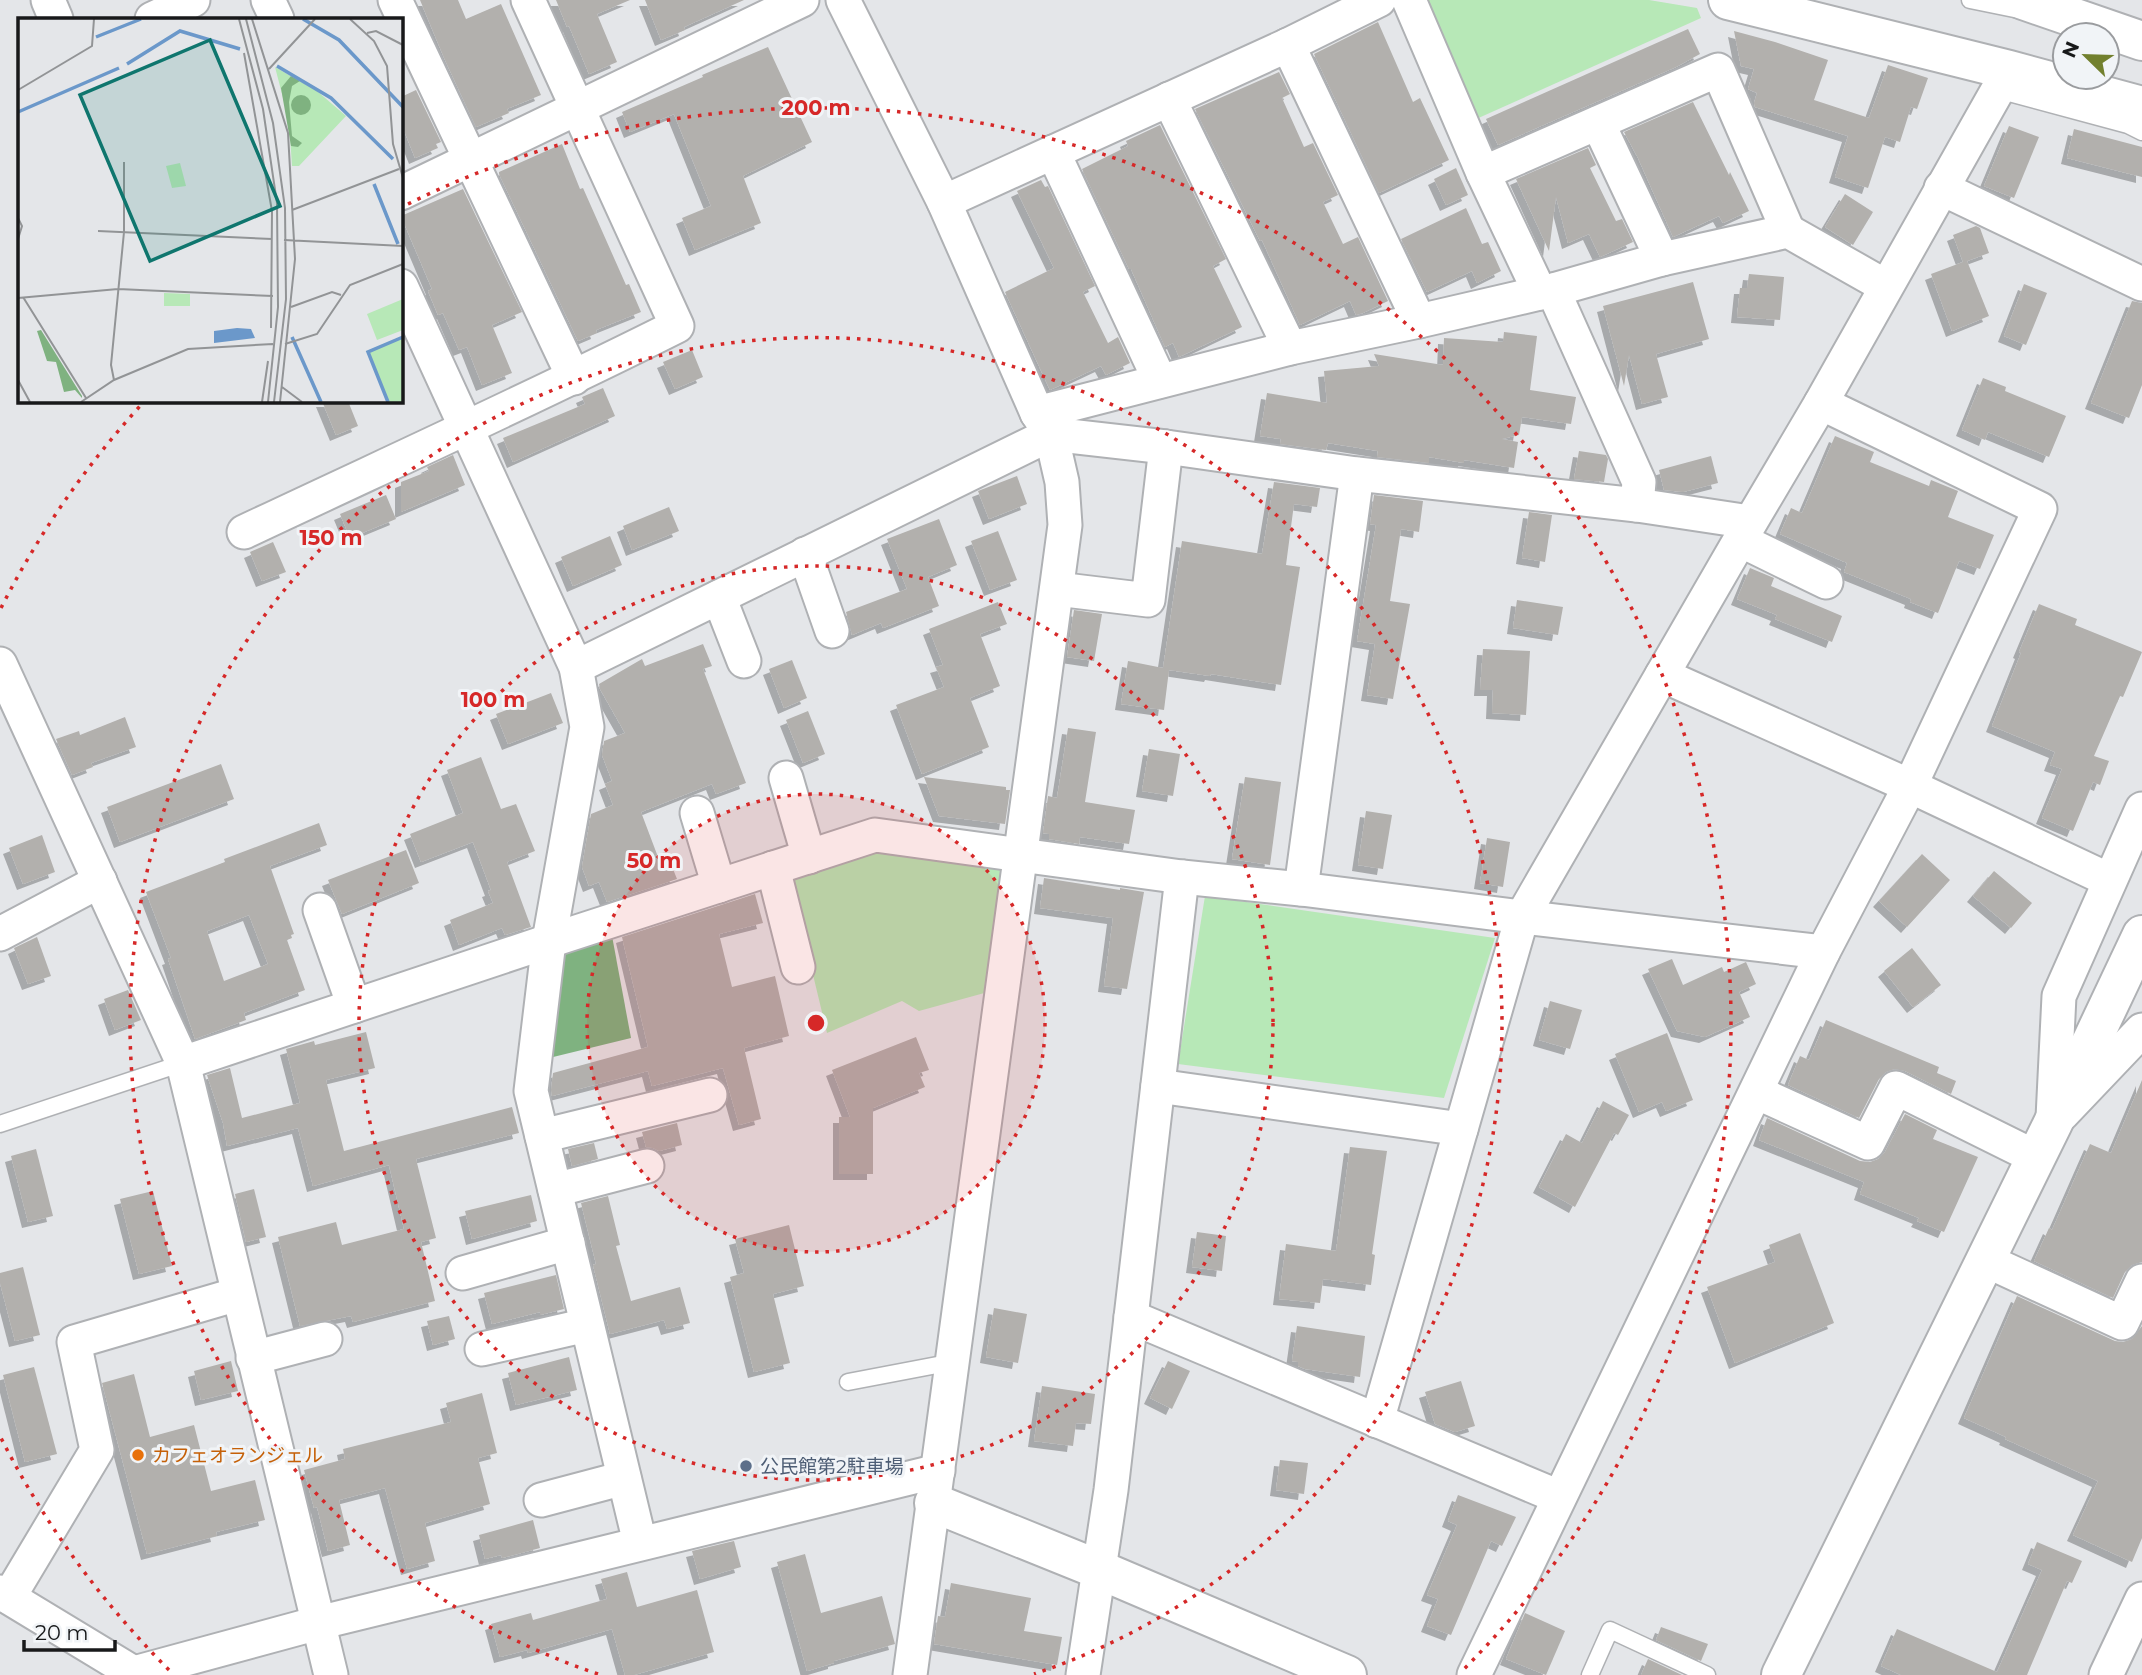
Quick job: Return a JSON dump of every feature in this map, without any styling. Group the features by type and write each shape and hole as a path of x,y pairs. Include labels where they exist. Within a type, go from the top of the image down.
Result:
{"main road":[{"path":"1728,0 2003,80 2142,106"},
{"path":"2023,0 2084,21"},
{"path":"2121,34 2142,41"},
{"path":"1781,1675 2053,1123 2142,935"},
{"path":"936,1487 1100,1570 1347,1675"}],"street":[{"path":"48,0 56,18"},
{"path":"154,18 193,0"},
{"path":"268,0 277,18"},
{"path":"395,0 574,378"},
{"path":"244,532 574,378 677,326 527,0"},
{"path":"402,193 802,0"},
{"path":"843,0 944,202 1044,424 1062,482 1065,525 910,1675"},
{"path":"944,202 1288,45 1379,0"},
{"path":"1409,0 1483,173 1546,291 1639,482 1637,505"},
{"path":"1288,45 1419,321"},
{"path":"1483,173 1718,70 1788,231 1885,286"},
{"path":"1377,1420 1522,917 1821,403 2003,80"},
{"path":"1169,99 1290,348"},
{"path":"1598,123 1662,259"},
{"path":"1053,152 1160,381"},
{"path":"1941,188 2142,284"},
{"path":"576,667 805,554 1044,424 1160,381 1290,348 1546,291 1662,259 1788,231"},
{"path":"402,288 576,667 587,727 549,941 531,1091 640,1543"},
{"path":"1474,1675 1822,952 1910,786 2040,509 1821,403"},
{"path":"1044,424 1166,447 1356,474 1637,505 1745,531 1826,582"},
{"path":"1057,589 1148,600 1166,447"},
{"path":"1301,889 1356,474"},
{"path":"805,554 832,631"},
{"path":"719,597 744,661"},
{"path":"0,664 183,1063 331,1675"},
{"path":"1662,675 1910,786 2109,880"},
{"path":"786,778 809,857"},
{"path":"2053,1123 2059,996 2142,809"},
{"path":"697,813 719,886"},
{"path":"183,1063 875,835 1182,877 1822,952"},
{"path":"773,868 798,967"},
{"path":"1083,1675 1100,1570 1182,877"},
{"path":"0,934 100,881"},
{"path":"320,910 354,1006"},
{"path":"2053,1123 2142,1030"},
{"path":"1158,1086 1461,1129"},
{"path":"1756,1092 1868,1143 1896,1088 2035,1157"},
{"path":"542,1136 710,1095"},
{"path":"555,1190 647,1166"},
{"path":"463,1273 568,1243"},
{"path":"1986,1260 2122,1322 2142,1281"},
{"path":"238,1294 74,1342 97,1450 5,1595 136,1674 318,1623 640,1543 936,1487"},
{"path":"1131,1317 1559,1497"},
{"path":"482,1349 587,1325"},
{"path":"253,1358 325,1339"},
{"path":"541,1500 624,1478"},
{"path":"2106,1675 2142,1599"}],"lane":[{"path":"1970,0 2074,21"},
{"path":"2003,80 2142,132"},
{"path":"0,1124 183,1063"},
{"path":"848,1382 953,1362"},
{"path":"1590,1675 1610,1630 1707,1675"}],"green space":[{"path":"1418,0 1649,0 1697,8 1701,18 1474,120"},
{"path":"874,844 998,857 1007,871 988,992 919,1011 902,1001 827,1033 789,875"},
{"path":"1205,896 1495,938 1444,1098 1178,1064"},
{"path":"612,936 631,1038 549,1058 563,952"}],"building":[{"path":"420,0 458,0 466,19 501,4 541,95 507,109 509,113 476,127"},
{"path":"556,0 630,0 597,14 617,62 589,74"},
{"path":"645,0 744,0 661,40"},
{"path":"1378,22 1413,102 1420,98 1449,160 1379,193 1314,54"},
{"path":"1688,29 1700,54 1498,145 1486,119"},
{"path":"1734,31 1828,60 1814,100 1869,118 1888,65 1928,78 1917,109 1911,107 1900,142 1885,137 1868,188 1835,177 1848,136 1755,107 1757,93 1748,89 1754,69 1741,66"},
{"path":"768,47 812,142 743,176 761,223 695,250 682,218 711,206 674,114 630,132 622,112"},
{"path":"1279,72 1290,94 1282,98 1304,147 1313,143 1338,195 1323,202 1343,244 1358,237 1388,301 1363,313 1356,315 1350,301 1300,325 1262,240 1260,241 1195,109"},
{"path":"416,90 441,142 436,144 438,148 415,158 402,126 402,97"},
{"path":"1693,102 1749,211 1723,223 1719,216 1673,237 1624,132"},
{"path":"1160,125 1226,259 1213,266 1242,327 1179,357 1173,343 1165,347 1131,269 1082,169 1128,146 1126,141"},
{"path":"2009,126 2039,137 2014,198 1984,186"},
{"path":"2074,129 2142,147 2142,177 2067,158"},
{"path":"562,144 580,189 583,188 626,285 629,284 641,312 596,330 597,333 578,341 499,174"},
{"path":"1588,148 1596,165 1590,168 1616,221 1622,219 1633,242 1600,257 1589,234 1568,243 1556,197 1549,251 1516,179"},
{"path":"1456,168 1468,195 1446,205 1434,179"},
{"path":"1041,180 1045,187 1048,186 1095,286 1083,292 1108,343 1118,337 1130,363 1106,375 1101,366 1050,390 1005,292 1054,268 1017,191"},
{"path":"463,189 522,312 492,325 512,373 482,385 467,347 459,350 443,313 438,315 428,291 432,289 402,216"},
{"path":"1845,194 1873,212 1853,245 1825,227"},
{"path":"1466,208 1482,244 1488,242 1501,271 1477,283 1472,271 1427,292 1401,239"},
{"path":"1976,226 1980,228 1989,253 1967,261 1989,316 1952,331 1931,274 1963,262 1953,235"},
{"path":"1749,274 1784,277 1780,320 1737,317 1740,288 1747,288"},
{"path":"1693,282 1709,339 1656,354 1668,397 1642,404 1629,355 1624,386 1603,306"},
{"path":"2024,284 2047,293 2026,345 2004,336"},
{"path":"2132,301 2142,303 2142,385 2129,418 2091,403"},
{"path":"1504,332 1537,336 1530,390 1576,397 1571,424 1522,417 1519,435 1502,439 1518,442 1514,468 1429,457 1429,463 1377,457 1378,451 1328,443 1326,450 1280,444 1281,439 1260,436 1267,393 1327,403 1324,371 1379,366 1374,354 1443,365 1444,338 1503,342"},
{"path":"692,350 703,377 675,389 663,362"},
{"path":"1983,378 2006,387 2005,391 2066,416 2049,457 1988,432 1985,440 1962,430"},
{"path":"603,388 615,416 513,462 503,438 585,404 582,397"},
{"path":"322,402 348,402 358,426 336,435"},
{"path":"1835,436 1874,452 1870,462 1929,486 1931,480 1958,491 1948,517 1994,535 1980,569 1959,561 1938,613 1844,572 1847,563 1780,534 1791,508 1802,513"},
{"path":"1579,451 1606,455 1608,459 1604,482 1574,479"},
{"path":"453,455 465,485 401,512 401,482 429,471 427,467"},
{"path":"1711,456 1718,483 1683,492 1664,490 1659,470"},
{"path":"1017,476 1027,504 989,519 978,491"},
{"path":"1274,482 1320,488 1317,507 1294,504 1286,565 1300,567 1281,685 1169,670 1164,710 1121,704 1128,661 1163,668 1182,541 1262,554"},
{"path":"386,495 396,519 350,538 340,514"},
{"path":"1374,495 1423,501 1419,532 1401,529 1390,601 1410,604 1393,699 1367,695 1375,644 1357,641 1376,525 1370,524"},
{"path":"669,507 679,531 632,550 623,526"},
{"path":"1529,512 1552,515 1545,562 1522,558"},
{"path":"939,519 957,565 928,577 939,606 883,628 881,623 852,635 846,612 907,589 887,539"},
{"path":"998,531 1017,580 990,590 971,541"},
{"path":"610,536 622,565 573,586 561,557"},
{"path":"273,542 286,572 262,581 250,552"},
{"path":"1750,568 1774,578 1771,586 1842,616 1832,642 1775,619 1777,615 1737,599"},
{"path":"1517,600 1563,607 1558,635 1513,628"},
{"path":"998,602 1007,624 980,634 1000,686 970,698 989,747 922,774 896,705 944,687 936,667 943,665 929,629"},
{"path":"2039,604 2077,619 2075,625 2142,652 2094,756 2109,761 2100,785 2093,782 2073,831 2042,818 2062,769 2050,765 2055,752 1992,726"},
{"path":"1074,610 1102,614 1094,661 1067,657"},
{"path":"703,644 712,666 703,669 746,783 716,794 712,784 641,812 658,857 667,854 677,879 607,902 599,882 589,886 582,867 591,814 613,805 605,784 612,781 602,755 604,741 625,733 599,684 642,659 645,666"},
{"path":"1483,649 1530,651 1526,715 1492,713 1493,690 1480,690"},
{"path":"792,660 807,698 784,708 769,669"},
{"path":"551,693 563,723 508,744 496,714"},
{"path":"808,711 825,754 803,763 786,720"},
{"path":"125,717 136,747 91,763 93,767 72,775 56,739 79,731 80,735"},
{"path":"1068,728 1096,732 1085,802 1135,810 1129,844 1080,837 1079,844 1049,839 1049,834 1043,833 1048,796 1057,798"},
{"path":"1149,749 1180,754 1173,796 1142,791"},
{"path":"481,757 501,809 516,804 535,851 507,862 531,927 505,935 502,928 459,945 450,920 493,903 488,891 491,890 473,842 421,862 410,834 463,813 447,770"},
{"path":"221,764 234,799 120,842 107,807"},
{"path":"924,777 1006,787 1006,790 1010,790 1005,824 939,816"},
{"path":"1245,777 1281,782 1270,865 1232,859"},
{"path":"1366,811 1392,815 1383,869 1358,865"},
{"path":"319,823 327,845 270,866 294,934 287,940 305,990 244,1013 246,1020 195,1039 168,959 171,958 146,892 225,862 224,859","holes":["249,915 268,964 224,981 207,931"]},
{"path":"42,835 55,872 23,884 9,848"},
{"path":"1487,838 1510,842 1503,887 1480,883"},
{"path":"406,850 419,883 342,914 328,880"},
{"path":"1922,854 1950,880 1907,927 1879,901"},
{"path":"1994,871 2032,903 2011,928 1973,896"},
{"path":"1044,878 1144,892 1127,989 1104,986 1113,918 1040,908"},
{"path":"755,894 763,923 719,934 732,987 775,976 789,1036 744,1048 761,1119 739,1125 723,1068 652,1086 648,1071 552,1096 553,1073 648,1047 622,937"},
{"path":"37,937 51,976 28,984 14,948"},
{"path":"1912,948 1941,985 1913,1007 1884,971"},
{"path":"1672,959 1683,985 1722,967 1724,972 1746,962 1756,984 1739,992 1750,1017 1705,1037 1677,1031 1648,969"},
{"path":"128,990 141,1020 115,1030 104,999"},
{"path":"1550,1001 1582,1010 1570,1049 1539,1040"},
{"path":"1826,1020 1939,1067 1937,1073 1956,1081 1951,1094 1905,1071 1894,1069 1879,1079 1859,1118 1788,1085 1800,1056 1809,1060"},
{"path":"366,1032 375,1068 326,1080 344,1151 512,1107 519,1133 416,1159 436,1238 421,1242 435,1301 353,1322 351,1316 300,1326 278,1237 336,1222 342,1245 404,1229 389,1165 313,1186 298,1128 227,1146 223,1123 207,1075 230,1068 242,1118 300,1103 286,1049 314,1041 315,1045"},
{"path":"1667,1033 1693,1100 1666,1111 1662,1102 1639,1112 1615,1054"},
{"path":"916,1037 929,1070 919,1073 925,1087 873,1108 873,1174 839,1174 839,1117 850,1117 832,1070"},
{"path":"2142,1080 2142,1262 2132,1265 2125,1272 2113,1298 2034,1261 2049,1228 2052,1230 2090,1144 2111,1153"},
{"path":"1603,1101 1629,1115 1618,1135 1614,1133 1575,1207 1539,1187 1566,1134 1582,1143"},
{"path":"1905,1114 1937,1130 1933,1139 1978,1157 1944,1232 1917,1221 1919,1218 1860,1194 1864,1182 1759,1140 1767,1118 1860,1161 1870,1162 1885,1152"},
{"path":"677,1123 682,1145 659,1151 646,1147 642,1132"},
{"path":"594,1143 598,1159 572,1166 568,1149"},
{"path":"1350,1147 1387,1151 1372,1254 1375,1255 1371,1285 1323,1279 1320,1303 1279,1299 1286,1244 1336,1251"},
{"path":"36,1149 53,1216 28,1222 11,1156"},
{"path":"254,1189 266,1237 246,1242 235,1194"},
{"path":"153,1191 172,1266 139,1274 120,1199"},
{"path":"531,1195 537,1221 472,1239 465,1211"},
{"path":"608,1196 620,1245 616,1246 631,1301 680,1287 690,1323 667,1329 664,1320 610,1334 581,1203"},
{"path":"789,1225 804,1286 773,1294 790,1363 754,1372 730,1277 744,1273 735,1239"},
{"path":"1197,1232 1226,1236 1222,1271 1192,1267"},
{"path":"1800,1233 1834,1323 1735,1363 1707,1287 1775,1262 1769,1245"},
{"path":"23,1267 40,1335 15,1341 0,1283 0,1273"},
{"path":"556,1275 564,1309 492,1324 484,1293"},
{"path":"2017,1296 2115,1341 2132,1339 2142,1326 2142,1538 2132,1562 2073,1535 2098,1481 1964,1418"},
{"path":"994,1308 1027,1314 1018,1363 986,1357"},
{"path":"449,1316 455,1339 433,1345 427,1321"},
{"path":"1297,1326 1365,1336 1360,1377 1298,1366 1298,1362 1292,1361"},
{"path":"569,1357 577,1390 516,1405 508,1373"},
{"path":"231,1361 238,1391 201,1400 194,1371"},
{"path":"1168,1361 1190,1371 1172,1409 1150,1398"},
{"path":"34,1367 57,1454 25,1462 3,1375"},
{"path":"134,1374 150,1437 194,1425 211,1491 255,1480 265,1520 147,1554 102,1383"},
{"path":"1461,1381 1475,1426 1455,1432 1435,1424 1425,1392"},
{"path":"1042,1386 1095,1394 1091,1424 1076,1423 1073,1446 1034,1441"},
{"path":"482,1393 497,1453 478,1458 490,1504 425,1523 435,1561 407,1569 385,1488 339,1500 350,1545 328,1551 304,1470 345,1459 343,1449 451,1422 446,1403"},
{"path":"1280,1460 1308,1463 1304,1494 1276,1490"},
{"path":"1458,1495 1516,1517 1502,1546 1491,1541 1451,1635 1427,1626 1438,1599 1427,1595 1457,1525 1448,1521"},
{"path":"533,1520 540,1548 502,1558 501,1555 485,1559 479,1535"},
{"path":"734,1541 741,1567 700,1579 692,1551"},
{"path":"2037,1542 2082,1561 2072,1583 2067,1581 2027,1675 1901,1675 1881,1666 1897,1629 1997,1672 2042,1570 2028,1564"},
{"path":"805,1554 821,1613 882,1596 895,1644 807,1671 777,1562"},
{"path":"627,1572 637,1607 697,1590 714,1652 634,1675 625,1675 612,1629 528,1653 527,1650 500,1657 491,1624 531,1613 533,1620 607,1599 601,1579"},
{"path":"951,1583 1031,1598 1024,1631 1062,1637 1057,1665 934,1644 938,1616 945,1617"},
{"path":"1525,1613 1565,1631 1546,1675 1506,1659"},
{"path":"1661,1627 1708,1644 1701,1661 1656,1640"},
{"path":"1648,1659 1682,1675 1641,1675"}],"place":[{"name":"カフェオランジェル","path":"138,1455"},
{"name":"公民館第2駐車場","path":"746,1466"}]}
